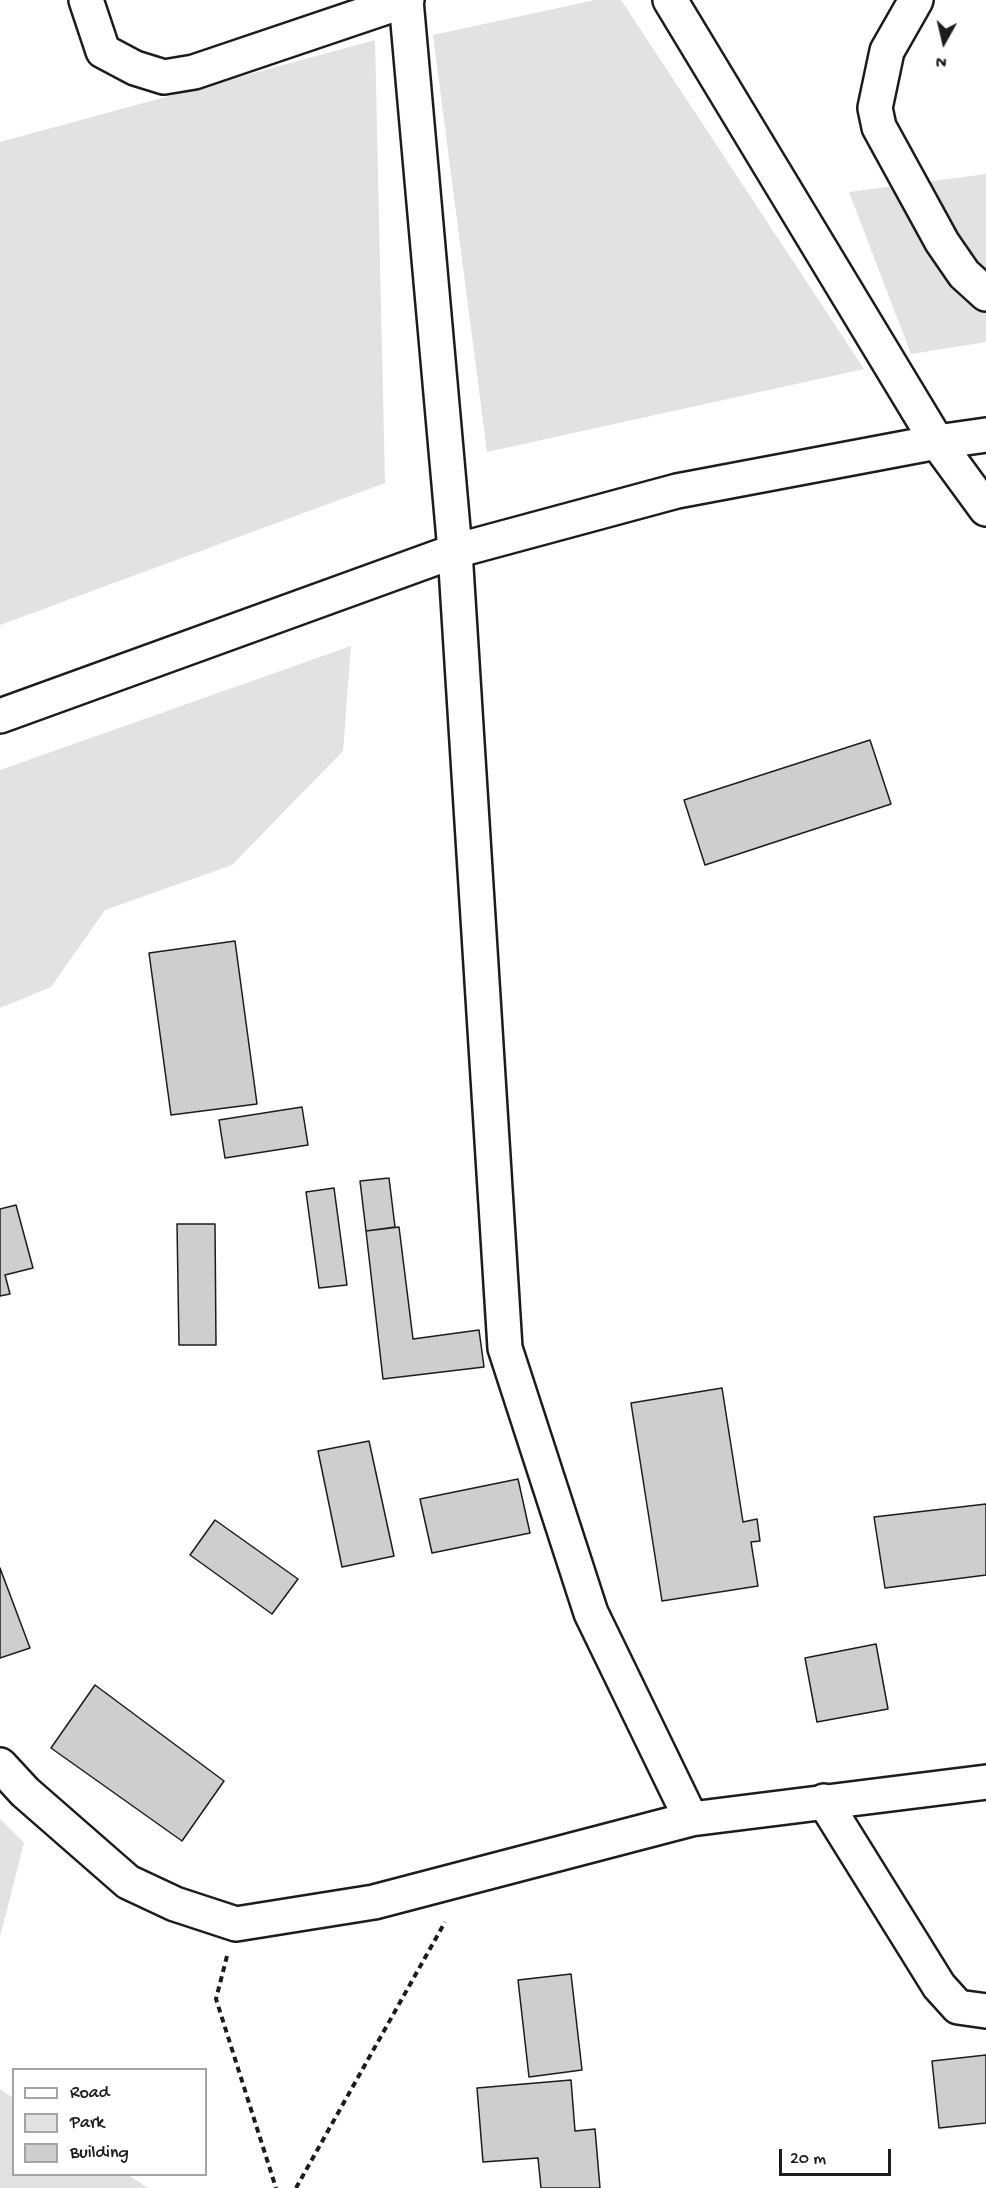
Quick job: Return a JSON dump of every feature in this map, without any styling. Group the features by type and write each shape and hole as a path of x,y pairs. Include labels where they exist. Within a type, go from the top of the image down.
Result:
{"lane":[{"path":"87,0 103,51 135,68 164,77 194,72 407,0 454,551 505,1348 591,1612 691,1819"},
{"path":"670,0 937,442 986,509"},
{"path":"916,0 887,51 875,108 879,127 942,242 964,274 986,294"},
{"path":"0,716 454,551 677,491 937,442 986,435"},
{"path":"0,1765 25,1792 128,1882 175,1904 236,1924 374,1902 691,1819 824,1800 986,1782"},
{"path":"824,1800 939,1986 958,2007 986,2011"}],"path":[{"path":"296,2188 468,1877"},
{"path":"236,1924 216,1999 276,2188"}],"green space":[{"path":"595,0 621,0 864,369 487,452 433,35"},
{"path":"375,40 385,483 0,625 0,142"},
{"path":"986,174 986,342 911,354 849,192"},
{"path":"351,646 343,751 232,865 105,910 51,987 0,1008 0,770"},
{"path":"0,1819 24,1843 0,1937"},
{"path":"0,2089 12,2097 12,2176 130,2176 148,2188 0,2188"}],"building":[{"path":"870,740 891,804 705,865 684,800"},
{"path":"235,941 257,1104 171,1115 149,953"},
{"path":"302,1107 308,1145 225,1158 219,1120"},
{"path":"389,1178 395,1227 366,1231 360,1181"},
{"path":"334,1188 347,1285 319,1288 306,1192"},
{"path":"16,1205 33,1268 5,1275 10,1294 0,1296 0,1209"},
{"path":"177,1224 215,1224 216,1345 179,1345"},
{"path":"399,1227 413,1339 479,1330 484,1367 383,1379 366,1231"},
{"path":"722,1388 743,1522 757,1519 760,1541 751,1542 758,1586 662,1601 631,1403"},
{"path":"369,1441 394,1556 342,1567 318,1451"},
{"path":"518,1479 530,1533 432,1553 420,1499"},
{"path":"986,1504 986,1575 885,1588 874,1517"},
{"path":"215,1520 298,1579 272,1614 190,1555"},
{"path":"0,1568 30,1648 0,1658"},
{"path":"876,1644 888,1709 817,1722 805,1658"},
{"path":"95,1685 224,1781 182,1841 51,1748"},
{"path":"571,1974 582,2070 529,2077 518,1980"},
{"path":"986,2055 986,2123 939,2128 932,2061"},
{"path":"571,2080 575,2131 595,2129 600,2188 541,2188 538,2158 483,2162 477,2088"}]}
